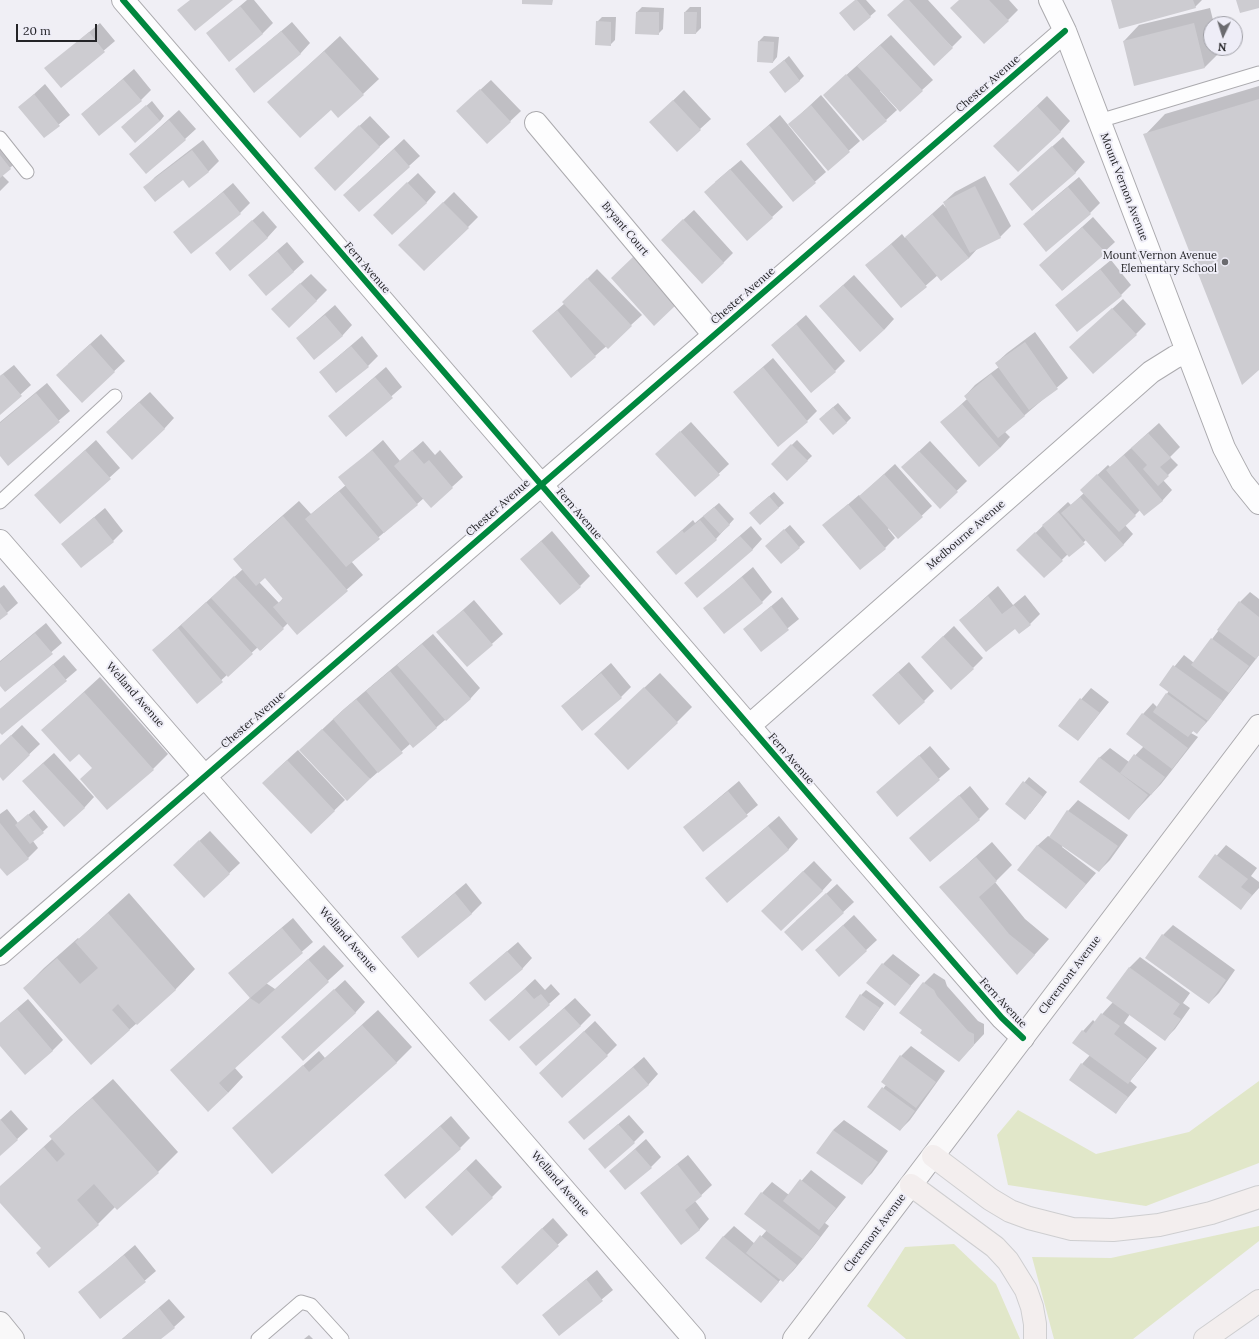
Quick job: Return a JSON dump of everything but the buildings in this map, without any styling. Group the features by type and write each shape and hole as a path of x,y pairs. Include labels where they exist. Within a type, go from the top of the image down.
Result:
{"highway":[{"path":"933,1156 990,1199 1010,1211 1029,1218 1072,1228 1113,1230 1159,1225 1211,1213 1259,1197"},
{"path":"911,1185 995,1247 1008,1261 1026,1290 1032,1307 1035,1324 1035,1339"},
{"path":"1205,1339 1259,1301"}],"main road":[{"name":"Cleremont Avenue","path":"794,1339 1259,726"},
{"path":"0,1323 13,1339"}],"street":[{"name":"Fern Avenue","path":"123,0 991,1006 1023,1038"},
{"name":"Mount Vernon Avenue","path":"1050,0 1065,31 1224,448 1242,482 1257,497"},
{"name":"Chester Avenue","path":"0,954 1065,31"},
{"name":"Bryant Court","path":"536,122 714,335"},
{"name":"Medbourne Avenue","path":"749,726 1151,372 1175,357 1187,352"},
{"name":"Welland Avenue","path":"0,541 694,1339"}],"lane":[{"path":"1099,121 1259,73"},
{"path":"0,138 27,172"},
{"path":"0,502 116,396"},
{"path":"258,1339 301,1302 311,1305 342,1339"}],"green space":[{"path":"1259,1081 1259,1163 1146,1206 1008,1185 997,1135 1018,1110 1096,1154 1189,1132"},
{"path":"1259,1226 1259,1241 1133,1339 1054,1339 1032,1257 1111,1258"},
{"path":"954,1244 996,1284 1020,1339 906,1339 867,1306 905,1247"}],"cycle path":[{"path":"123,0 928,933 1002,1018 1023,1038"},
{"path":"0,954 1065,31"}],"place":[{"name":"Mount Vernon Avenue Elementary School","path":"1225,262"}]}
